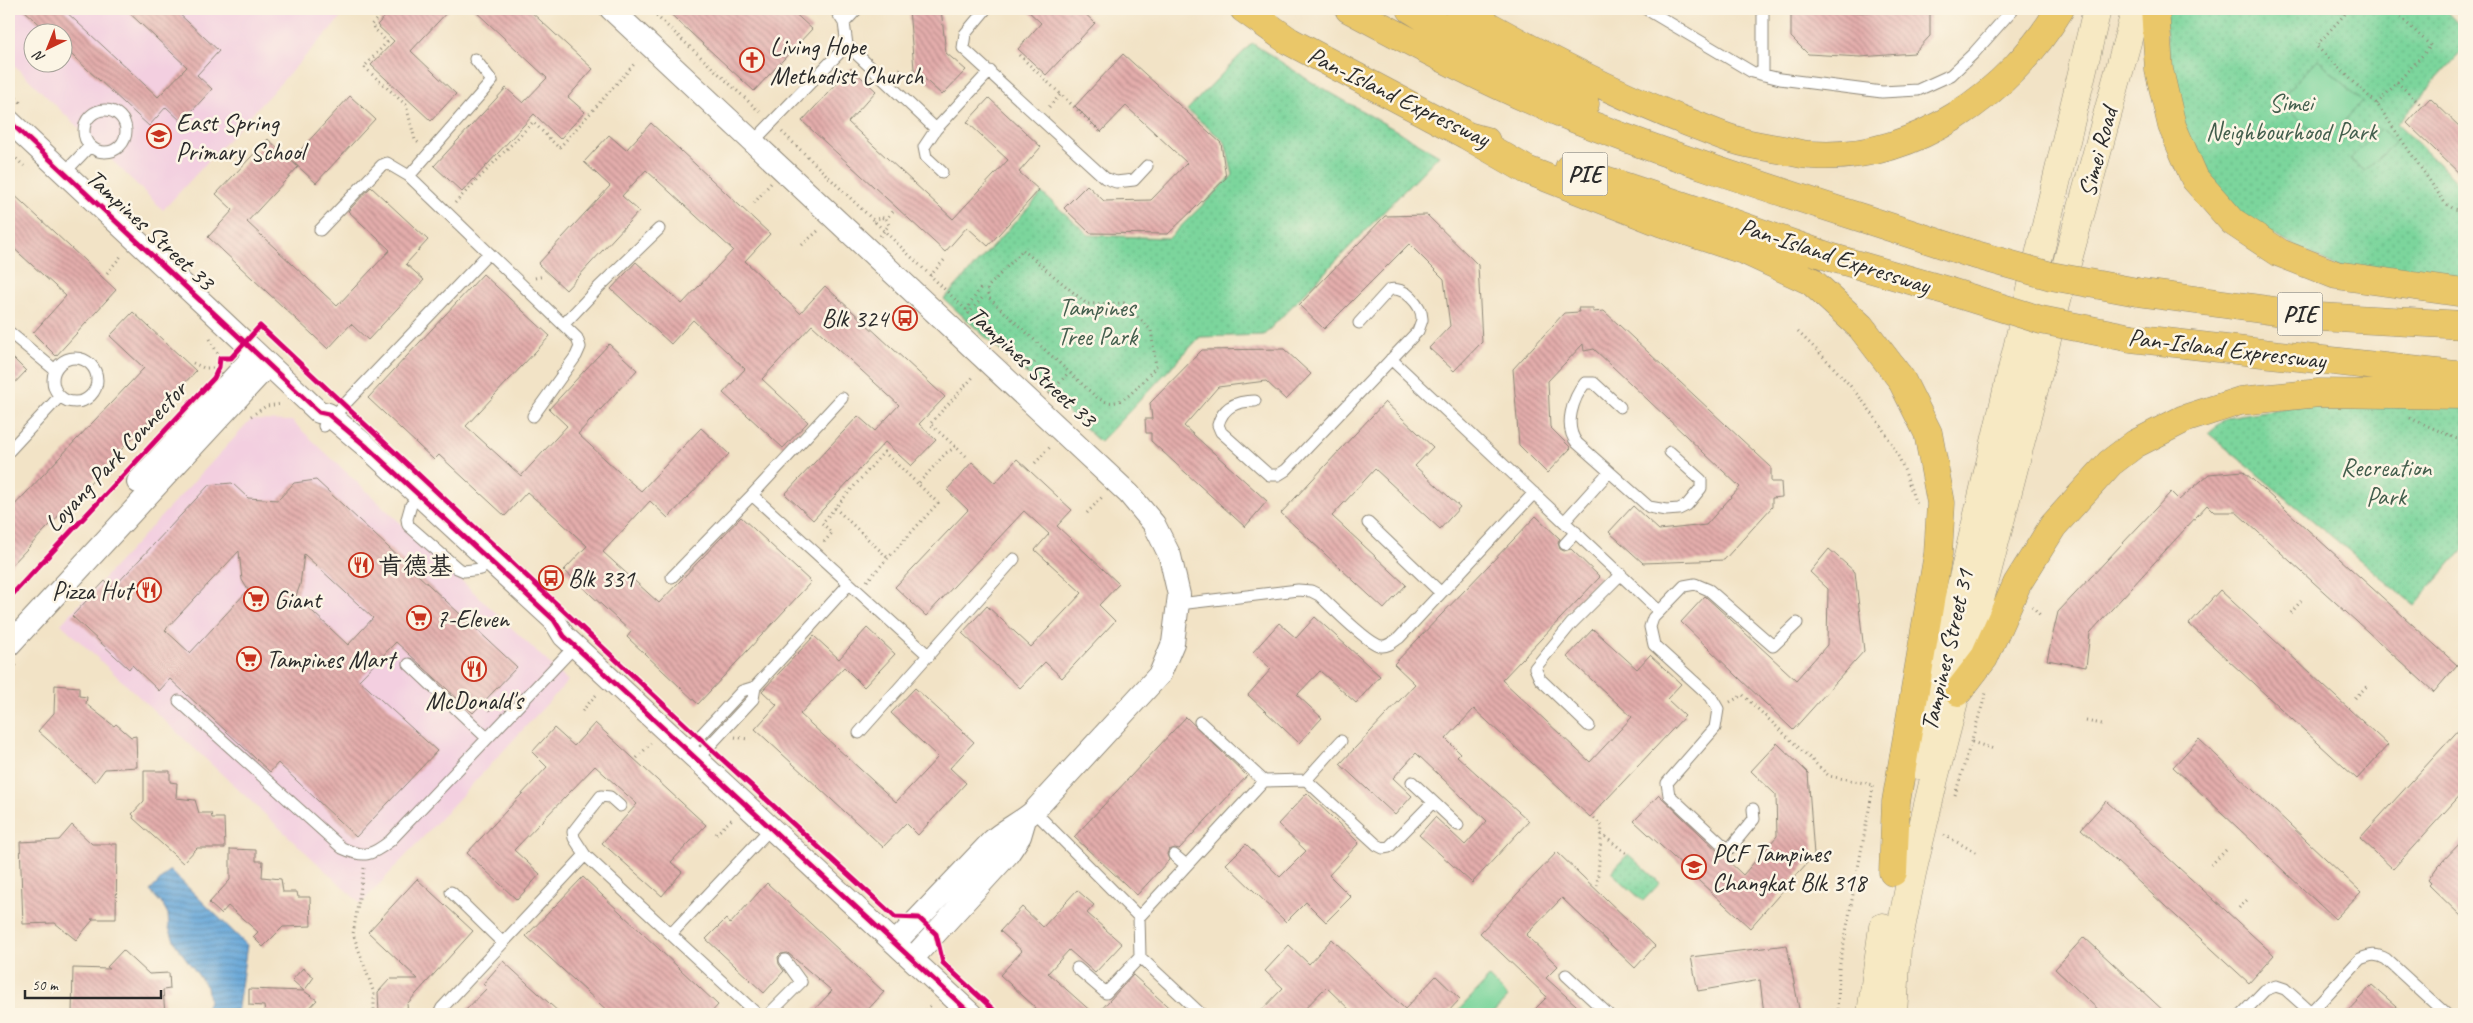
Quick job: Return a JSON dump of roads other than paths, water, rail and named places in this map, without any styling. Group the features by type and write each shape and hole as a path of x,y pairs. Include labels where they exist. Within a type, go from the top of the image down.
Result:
{"highway":[{"name":"Pan-Island Expressway","path":"1244,9 1289,41 1468,136 1699,210 1830,257 2041,320 2131,338 2464,376"},
{"name":"Pan-Island Expressway","path":"1349,9 1481,76 1572,118 1695,164 1969,253 2052,276 2137,292 2319,317 2464,325"},
{"path":"1458,9 1537,54 1638,102 1736,141 1812,156 1869,153 1930,132 1978,101 2009,75 2050,26 2060,9"},
{"path":"2155,9 2159,70 2172,126 2195,178 2233,222 2280,253 2336,275 2464,293"},
{"path":"1416,11 1497,62 1578,101 1840,210"},
{"path":"1468,136 1527,170 1662,224 1746,251 1811,281 1861,327 1902,379 1928,433 1941,503 1938,554 1896,802 1893,872"},
{"path":"1958,692 1984,658 2017,584 2053,526 2110,463 2136,444 2184,419 2240,402 2319,392 2464,395"}],"main road":[{"name":"Simei Road","path":"2030,288 2097,9"},
{"name":"Simei Road","path":"2058,296 2136,9"},
{"name":"Tampines Street 31","path":"1871,1014 1879,946 1893,872 2030,288"},
{"name":"Tampines Street 31","path":"1893,1014 1897,948 1910,882 1934,779 1958,692 2058,296"}],"street":[{"name":"Tampines Street 33","path":"611,9 953,329 1044,395 1154,524 1170,556 1179,595 1179,604 1173,643 1160,674 1030,815 1006,829 992,841 895,943"},
{"name":"Tampines Street 33","path":"9,121 325,418"},
{"path":"9,625 50,589 99,536 256,354"},
{"path":"325,418 411,505 546,629 569,641"},
{"path":"325,418 367,447 554,620 569,641 971,1014"},
{"path":"14,654 50,589"},
{"name":"Tampines Street 33","path":"912,959 1008,854 1020,836 1030,815"}],"lane":[{"path":"835,9 844,23 846,45 936,129"},
{"path":"844,23 857,9"},
{"path":"1646,9 1752,72 1780,79 1882,92 1918,90 1950,75 1974,53 2013,9"},
{"path":"985,10 965,34 962,41 963,48 1104,178 1116,182 1134,180 1147,166"},
{"path":"1763,12 1763,74"},
{"path":"753,142 846,45"},
{"path":"409,176 492,81 475,59"},
{"path":"942,172 926,157 924,147 936,129 990,71"},
{"path":"64,173 90,146"},
{"path":"320,230 382,165 387,162 409,176 577,338 580,347 576,356 533,416"},
{"path":"564,324 659,229"},
{"path":"325,418 488,253"},
{"path":"1255,400 1242,401 1225,410 1218,425 1221,432 1269,475 1278,475 1286,470 1418,331 1422,321 1421,313 1415,303 1400,289 1394,288 1389,290 1358,323"},
{"path":"9,332 56,370"},
{"path":"74,358 89,363 96,376 94,392 82,401 74,402 60,396 53,384 56,370 67,360 74,358"},
{"path":"1390,359 1621,574 1659,612"},
{"path":"1620,407 1594,383 1585,383 1573,402 1571,416 1574,440 1649,507 1666,510 1678,509 1687,504 1697,494 1702,484 1670,452"},
{"path":"9,451 60,396"},
{"path":"672,577 752,495 842,398"},
{"path":"1564,521 1609,472"},
{"path":"1179,604 1298,590 1311,591 1319,595 1369,640 1382,646 1390,644 1400,638 1534,493"},
{"path":"752,495 929,656"},
{"path":"1368,523 1441,593"},
{"path":"1565,544 1576,532"},
{"path":"859,733 1014,560"},
{"path":"1589,726 1540,679 1535,668 1572,624 1621,574"},
{"path":"1754,809 1754,819 1730,848 1726,848 1669,795 1666,789 1670,778 1715,728 1718,709 1711,697 1654,645 1650,627 1653,618 1684,586 1695,584 1709,590 1772,646 1797,623"},
{"path":"692,754 742,691 755,687 854,587"},
{"path":"179,702 336,843 356,854 366,855 376,852 390,841 487,738 569,641"},
{"path":"409,664 487,738"},
{"path":"1200,722 1264,781 1306,780 1377,846 1389,847 1433,802"},
{"path":"1306,780 1341,740"},
{"path":"1201,1014 1140,957 1139,917 1264,781"},
{"path":"1412,782 1458,825"},
{"path":"620,806 610,797 601,796 574,828 574,838 585,855 757,1014"},
{"path":"1030,815 1139,917"},
{"path":"671,934 771,828"},
{"path":"439,1014 442,1008 502,942 585,855"},
{"path":"1174,855 1186,865"},
{"path":"451,892 502,942"},
{"path":"2242,1014 2270,986 2285,989 2312,1013 2360,959 2371,954 2379,955 2386,960 2446,1014"},
{"path":"1078,968 1105,993 1140,957"},
{"path":"769,1014 801,982 785,960"},
{"path":"1566,975 1608,1014"}],"water":[{"path":"170,870 247,945 237,1014 204,1014 209,1001 207,987 176,945 169,928 168,914 163,905 150,891"}],"place":[{"name":"Living Hope Methodist Church","path":"752,60"},
{"name":"East Spring Primary School","path":"159,136"},
{"name":"Blk 324","path":"905,318"},
{"name":"肯德基","path":"361,565"},
{"name":"Blk 331","path":"551,578"},
{"name":"Pizza Hut","path":"149,590"},
{"name":"Giant","path":"256,599"},
{"name":"7-Eleven","path":"419,618"},
{"name":"Tampines Mart","path":"249,659"},
{"name":"McDonald's","path":"474,669"},
{"name":"PCF Tampines Changkat Blk 318","path":"1694,867"}],"park label":[{"name":"Simei Neighbourhood Park","path":"2291,116"},
{"name":"Tampines Tree Park","path":"1097,322"},
{"name":"Recreation Park","path":"2386,482"}]}
